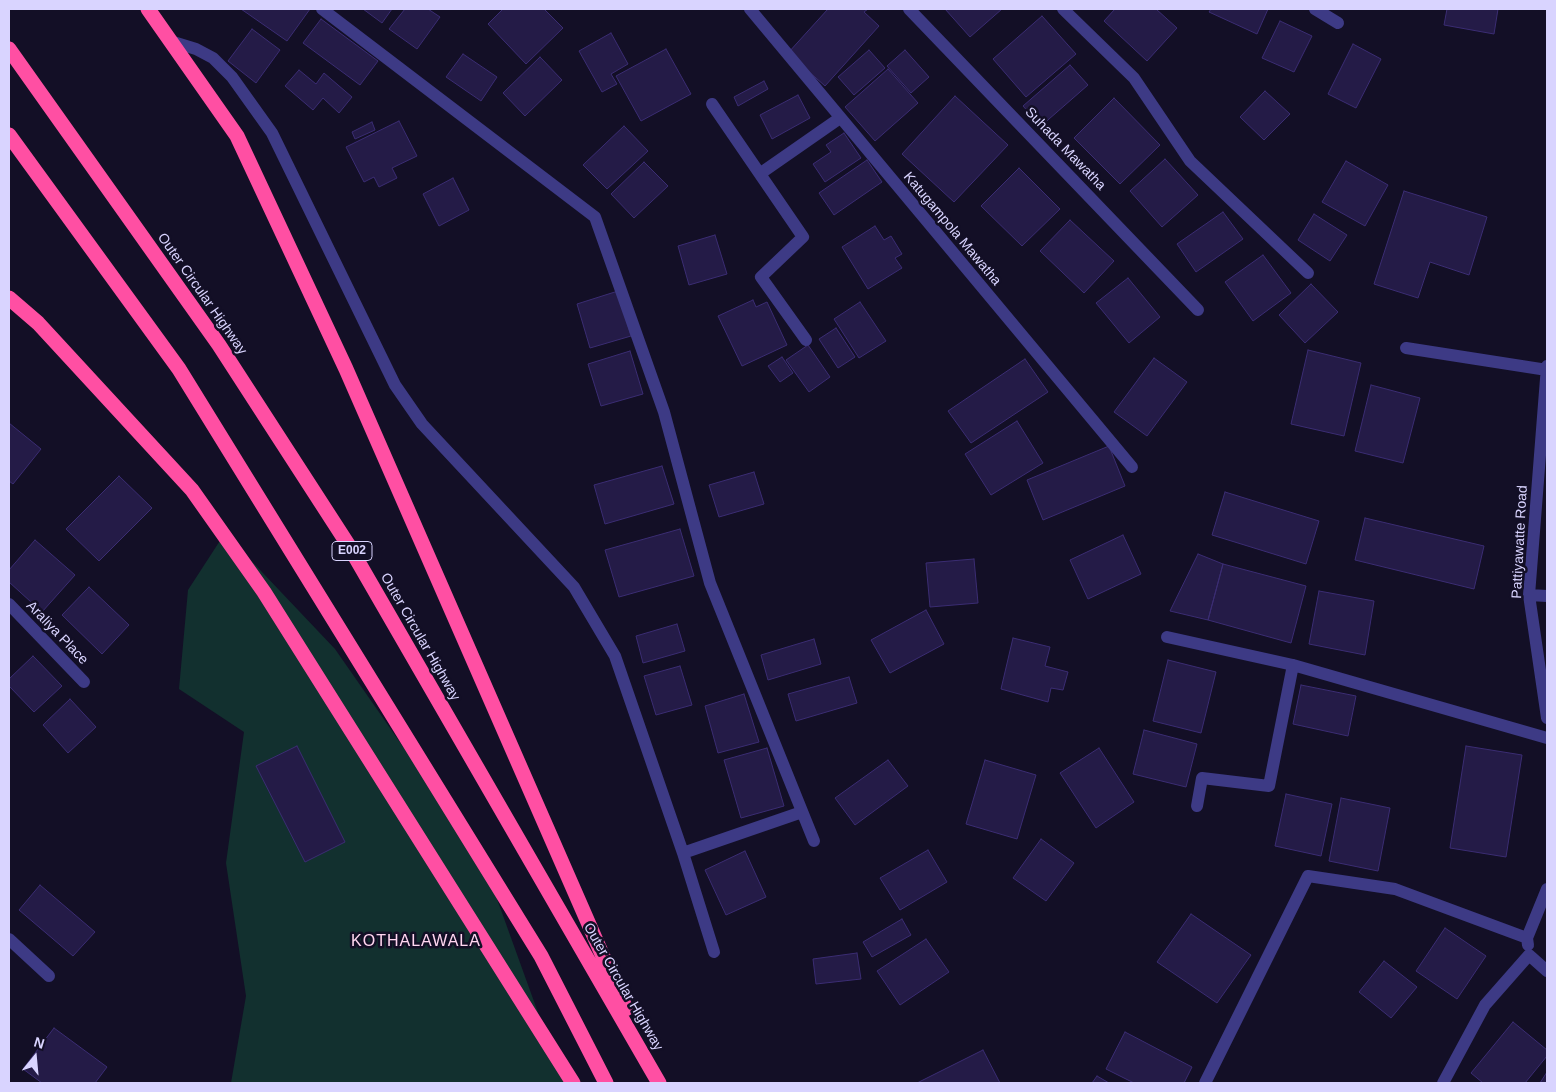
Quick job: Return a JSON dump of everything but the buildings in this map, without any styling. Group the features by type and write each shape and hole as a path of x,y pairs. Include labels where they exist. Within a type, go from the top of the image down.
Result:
{"highway":[{"path":"148,9 237,136 346,369 658,1080"},
{"name":"Outer Circular Highway","path":"9,49 219,345 349,546 658,1080"},
{"path":"9,135 179,368 541,956 606,1083"},
{"path":"9,298 38,323 192,490 264,592 573,1083"}],"street":[{"path":"322,9 595,217 664,412 710,584 814,841"},
{"name":"Katugampola Mawatha","path":"750,9 1132,467"},
{"name":"Suhada Mawatha","path":"910,9 1198,310"},
{"path":"1063,9 1134,78 1190,161 1308,274"},
{"path":"1315,9 1338,23"},
{"path":"170,41 196,49 213,58 232,77 272,133 400,393 422,424 574,587 615,656 683,853 714,952"},
{"path":"712,104 803,237 761,277 806,340"},
{"path":"760,173 840,118"},
{"path":"1406,348 1547,368"},
{"name":"Pattiyawatte Road","path":"1547,368 1529,595 1547,718"},
{"path":"1529,595 1547,596"},
{"name":"Araliya Place","path":"9,604 84,682"},
{"path":"1167,637 1292,665 1547,738"},
{"path":"1197,806 1202,778 1269,786 1292,665"},
{"path":"683,853 802,812"},
{"path":"1206,1083 1308,876 1394,889 1527,938"},
{"path":"1547,889 1527,938 1530,955 1547,971"},
{"path":"9,939 49,976"},
{"path":"1443,1083 1485,1005 1530,955"}],"green space":[{"path":"225,533 335,649 484,863 549,1043 567,1083 231,1083 246,996 226,863 244,732 179,689 188,590"}],"district":[{"name":"KOTHALAWALA","path":"416,942"}]}
